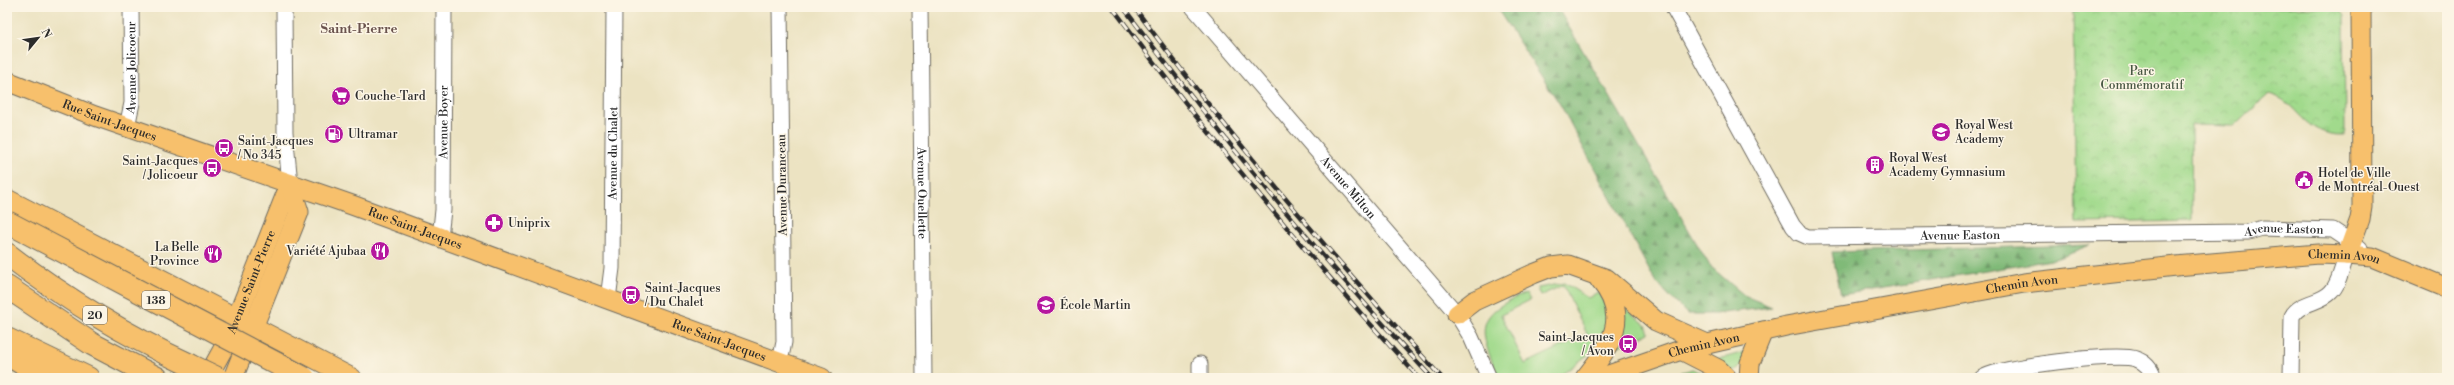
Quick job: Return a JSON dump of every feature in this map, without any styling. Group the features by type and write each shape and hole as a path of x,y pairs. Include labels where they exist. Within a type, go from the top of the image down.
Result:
{"highway":[{"name":"138","path":"7,222 304,378"},
{"name":"20","path":"7,254 59,292 105,321 217,378"},
{"name":"20","path":"7,287 79,336 157,378"},
{"path":"7,339 88,378"}],"main road":[{"path":"2349,248 2362,207 2361,7"},
{"name":"Rue Saint-Jacques","path":"7,81 127,127 440,237 822,378"},
{"name":"Avenue Saint-Pierre","path":"207,378 221,354 237,317 290,184"},
{"name":"Avenue Saint-Pierre","path":"233,378 299,212 290,184"},
{"path":"7,199 352,378"},
{"name":"Chemin Avon","path":"1600,378 1705,343 1763,331 2052,279 2318,254 2349,248 2447,288"},
{"path":"1457,314 1482,297 1551,267 1568,265 1590,272 1614,284 1656,321 1705,343"},
{"path":"1585,378 1608,348 1616,324 1614,307 1608,291 1590,272"},
{"path":"1750,378 1750,363 1763,331"},
{"path":"1681,350 1718,369 1727,378"},
{"path":"7,356 43,378"}],"street":[{"name":"Avenue Jolicoeur","path":"127,127 132,103 131,7"},
{"name":"Avenue Saint-Pierre","path":"284,7 285,132 290,184"},
{"name":"Avenue Boyer","path":"440,237 443,210 444,7"},
{"name":"Avenue du Chalet","path":"608,299 612,268 614,7"},
{"name":"Avenue Duranceau","path":"780,7 784,342 780,362"},
{"name":"Avenue Ouellette","path":"920,7 924,378"},
{"name":"Avenue Milton","path":"1193,7 1457,314 1471,337 1489,378"},
{"name":"Avenue Easton","path":"1676,8 1790,221 1799,233 1808,237 2249,232 2262,228 2333,230 2349,248"},
{"path":"2291,378 2292,316 2299,308 2321,300 2331,293 2337,284 2349,248"},
{"path":"1982,378 1995,373 2075,359 2129,357 2144,363 2154,378"}],"green space":[{"path":"1496,7 1557,7 1710,266 1745,296 1772,307 1715,314 1687,314 1655,281 1561,106"},
{"name":"Parc Commémoratif","path":"2337,7 2344,16 2345,135 2330,134 2318,130 2302,118 2288,104 2269,94 2234,126 2191,125 2192,221 2076,223 2073,10"},
{"path":"2090,245 2051,260 1841,295 1832,252"},
{"path":"1564,283 1588,298 1598,292 1606,305 1608,331 1593,351 1557,378 1499,378 1487,348 1485,326 1488,317 1496,309 1509,301 1526,293 1530,300 1501,315 1525,364 1587,334 1563,285 1540,296 1538,288"},
{"path":"1625,308 1646,325 1649,333 1635,340 1633,337 1626,340 1627,343 1618,346 1623,309"},
{"path":"1748,351 1743,364 1733,372 1716,360"},
{"path":"1693,369 1712,378 1661,378"}],"railway":[{"path":"1112,7 1185,103 1299,242 1419,378"},
{"path":"1123,7 1197,103 1273,197 1351,288 1432,378"},
{"path":"1134,7 1170,55 1284,197 1442,378"}],"place":[{"name":"Couche-Tard","path":"341,96"},
{"name":"Royal West Academy","path":"1941,132"},
{"name":"Ultramar","path":"334,134"},
{"name":"Saint-Jacques / No 345","path":"224,148"},
{"name":"Royal West Academy Gymnasium","path":"1875,165"},
{"name":"Saint-Jacques / Jolicoeur","path":"212,168"},
{"name":"Hotel de Ville de Montréal-Ouest","path":"2304,180"},
{"name":"Uniprix","path":"494,223"},
{"name":"Variété Ajubaa","path":"380,251"},
{"name":"La Belle Province","path":"213,254"},
{"name":"Saint-Jacques / Du Chalet","path":"631,295"},
{"name":"École Martin","path":"1046,305"},
{"name":"Saint-Jacques / Avon","path":"1628,344"}],"district":[{"name":"Saint-Pierre","path":"359,28"}]}
